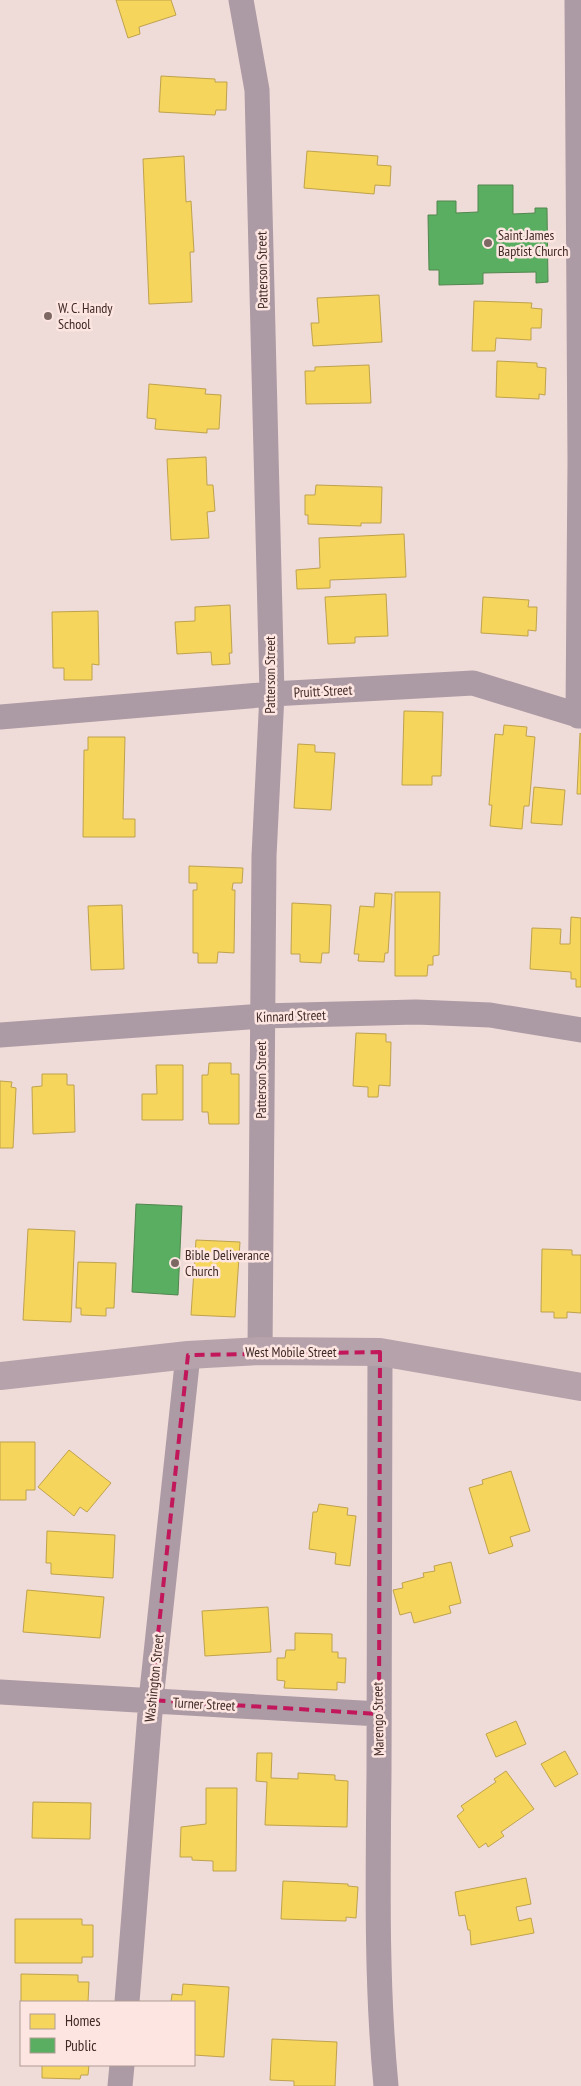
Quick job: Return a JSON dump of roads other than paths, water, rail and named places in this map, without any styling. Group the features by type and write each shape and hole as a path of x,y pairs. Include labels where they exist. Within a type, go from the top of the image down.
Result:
{"street":[{"name":"Patterson Street","path":"241,0 257,90 272,694 264,856 260,1351"},
{"path":"577,0 579,91 579,716"},
{"name":"Pruitt Street","path":"0,717 272,694 473,683 579,716"},
{"name":"Kinnard Street","path":"0,1034 262,1016 416,1012 490,1015 581,1030"},
{"name":"West Mobile Street","path":"0,1376 188,1355 260,1351 380,1352 581,1387"},
{"name":"Marengo Street","path":"380,1352 378,1954 380,2028 386,2086"},
{"name":"Washington Street","path":"127,2001 151,1700 188,1355"},
{"name":"Turner Street","path":"0,1692 379,1714"},
{"path":"120,2086 122,2066"}],"place":[{"name":"Saint James Baptist Church","path":"488,243"},
{"name":"W. C. Handy School","path":"48,316"},
{"name":"Bible Deliverance Church","path":"175,1263"}]}
